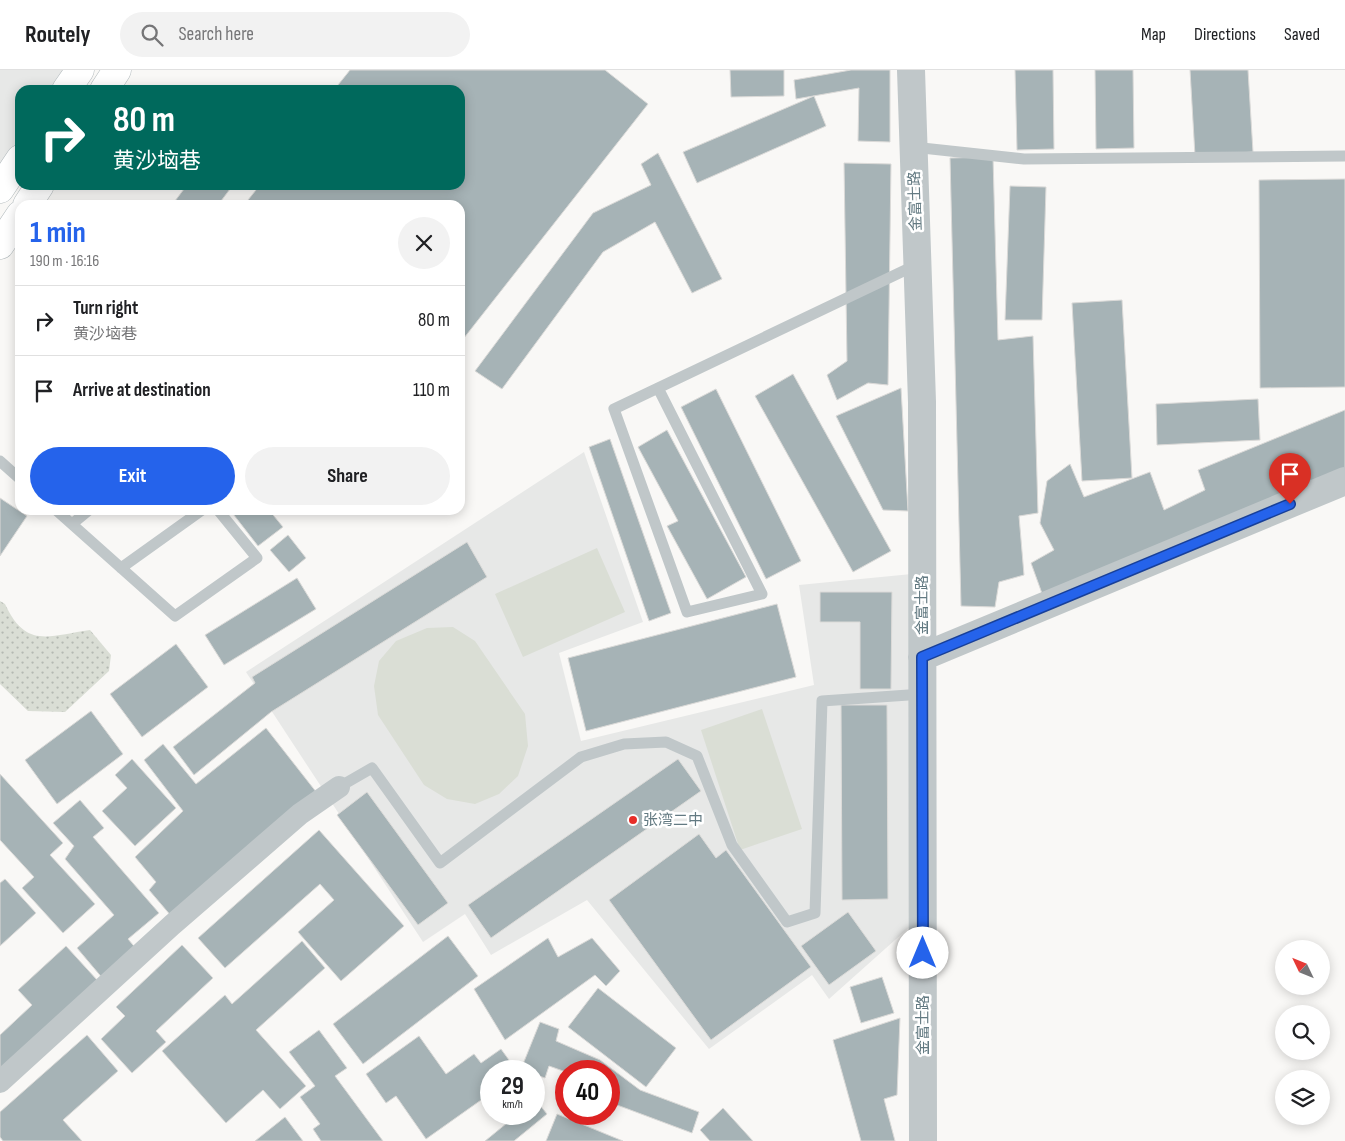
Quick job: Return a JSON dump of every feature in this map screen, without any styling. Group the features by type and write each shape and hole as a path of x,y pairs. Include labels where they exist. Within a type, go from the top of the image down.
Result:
{"main road":[{"path":"70,85 80,70"},
{"path":"107,85 117,70"},
{"path":"0,189 15,166"},
{"path":"0,244 15,222"}],"street":[{"name":"金富士路","path":"910,70 922,402 923,1141"},
{"path":"922,657 1345,481"},
{"path":"0,1082 172,925 300,814 339,788"}],"lane":[{"path":"913,147 1024,159 1345,156"},
{"path":"658,388 762,594 688,612 614,409 658,388 918,264"},
{"path":"0,461 15,474"},
{"path":"62,515 175,616 257,558 222,515"},
{"path":"72,524 83,515"},
{"path":"121,568 195,515"},
{"path":"339,788 372,768 440,862 581,757 624,744 666,742 697,756 732,846 786,922 815,913 822,701 923,694"}],"shaded area":[{"path":"0,70 74,70 64,85 15,85 15,158 0,180"},
{"name":"张湾二中","path":"584,452 643,622 559,653 581,741 814,685 799,585 922,573 923,915 829,999 812,975 709,1049 587,900 491,955 465,914 423,942 246,672"},
{"path":"597,548 625,612 523,657 495,594"},
{"path":"0,601 5,604 21,628 30,634 50,636 90,630 111,655 109,671 65,712 28,711 0,684"},
{"path":"453,627 475,641 525,714 528,746 518,776 499,794 475,804 447,799 424,785 378,715 374,686 379,661 396,641 427,628"},
{"path":"762,709 802,829 740,850 701,730"}],"building":[{"path":"350,70 605,70 648,104 465,337 465,200 248,200 256,190 465,190 465,85 338,85"},
{"path":"730,70 784,70 784,96 731,97"},
{"path":"851,70 890,70 890,142 858,141 859,88 796,99 794,80"},
{"path":"1015,70 1053,70 1054,149 1017,150"},
{"path":"1095,70 1133,70 1134,148 1096,149"},
{"path":"1190,70 1248,70 1253,152 1195,156"},
{"path":"814,96 826,126 697,183 683,152"},
{"path":"658,153 722,279 692,293 655,222 603,252 502,389 475,371 593,213 651,185 641,164"},
{"path":"993,157 998,340 1033,336 1038,513 1019,516 1024,575 999,582 995,607 961,606 950,158"},
{"path":"844,163 891,164 888,385 868,383 837,400 827,375 847,361"},
{"path":"1345,179 1345,387 1260,388 1259,180"},
{"path":"1010,186 1046,187 1042,320 1005,320"},
{"path":"183,190 229,190 222,200 176,200"},
{"path":"1122,300 1132,478 1082,481 1072,303"},
{"path":"793,374 891,551 853,572 755,396"},
{"path":"901,388 908,511 883,510 836,416"},
{"path":"716,389 801,561 766,579 681,407"},
{"path":"1258,399 1260,440 1157,445 1156,404"},
{"path":"1345,410 1345,477 1044,599 1031,563 1054,550 1040,523 1047,481 1070,464 1084,497 1150,472 1164,510 1205,490 1198,470"},
{"path":"667,430 746,577 707,599 667,526 678,521 638,447"},
{"path":"610,439 671,613 649,621 589,447"},
{"path":"0,498 15,508 15,515 27,516 0,556"},
{"path":"234,515 273,515 283,527 258,546"},
{"path":"288,535 306,558 289,572 270,550"},
{"path":"467,542 487,577 271,712 194,775 173,747 255,683 252,677"},
{"path":"297,578 316,609 224,665 205,635"},
{"path":"820,592 892,592 891,689 860,689 860,622 820,622"},
{"path":"777,604 796,677 586,731 568,658"},
{"path":"176,644 208,687 142,737 110,694"},
{"path":"841,705 887,705 888,899 842,900"},
{"path":"91,711 123,754 57,804 25,760"},
{"path":"266,728 317,793 172,917 149,890 156,882 135,857 183,811 144,760 163,744 196,784"},
{"path":"132,759 176,808 135,846 102,811 127,788 115,775"},
{"path":"678,759 701,791 491,938 468,905"},
{"path":"0,774 63,843 50,855 95,904 63,933 22,888 34,877 0,840"},
{"path":"367,792 448,903 418,925 337,815"},
{"path":"80,800 104,828 93,837 159,913 128,939 138,951 104,980 77,948 114,915 65,859 74,846 53,823"},
{"path":"319,830 404,926 341,981 298,932 334,900 320,884 225,968 198,938"},
{"path":"699,834 716,858 726,850 811,967 711,1040 609,900"},
{"path":"5,879 36,913 0,946 0,883"},
{"path":"848,912 876,951 829,985 801,946"},
{"path":"448,936 478,976 363,1064 333,1024"},
{"path":"548,938 558,957 592,938 620,971 606,986 595,975 505,1040 474,989"},
{"path":"302,941 325,968 256,1030 306,1086 280,1109 263,1090 226,1123 162,1051 225,995 232,1004"},
{"path":"182,945 213,978 156,1031 166,1042 132,1073 101,1039 125,1016 116,1007"},
{"path":"66,946 98,981 0,1071 0,1035 32,1005 18,990"},
{"path":"882,977 894,1013 861,1023 850,987"},
{"path":"598,988 676,1048 646,1087 620,1067 620,1060 611,1060 568,1027"},
{"path":"900,1018 897,1095 884,1099 895,1141 861,1141 833,1040"},
{"path":"540,1022 559,1029 556,1041 600,1060 555,1060 555,1068 549,1066 545,1078 545,1060 525,1060"},
{"path":"319,1030 347,1068 335,1076 383,1141 321,1141 313,1129 320,1124 300,1097 315,1086 289,1052"},
{"path":"87,1035 118,1071 63,1120 82,1141 3,1141 0,1137 0,1112"},
{"path":"419,1036 446,1074 474,1054 480,1062 480,1101 426,1139 396,1096 386,1103 366,1074"},
{"path":"501,1049 509,1060 485,1060"},
{"path":"620,1075 640,1090 699,1112 692,1133 620,1106"},
{"path":"723,1108 753,1141 710,1141 700,1130"},
{"path":"285,1117 303,1141 255,1141"},
{"path":"555,1119 555,1125 584,1125 623,1141 546,1141"},
{"path":"505,1125 534,1125 514,1141 485,1141"}],"place":[{"name":"张湾二中","path":"633,820"}],"route":[{"path":"923,953 922,657 1290,504"}]}
